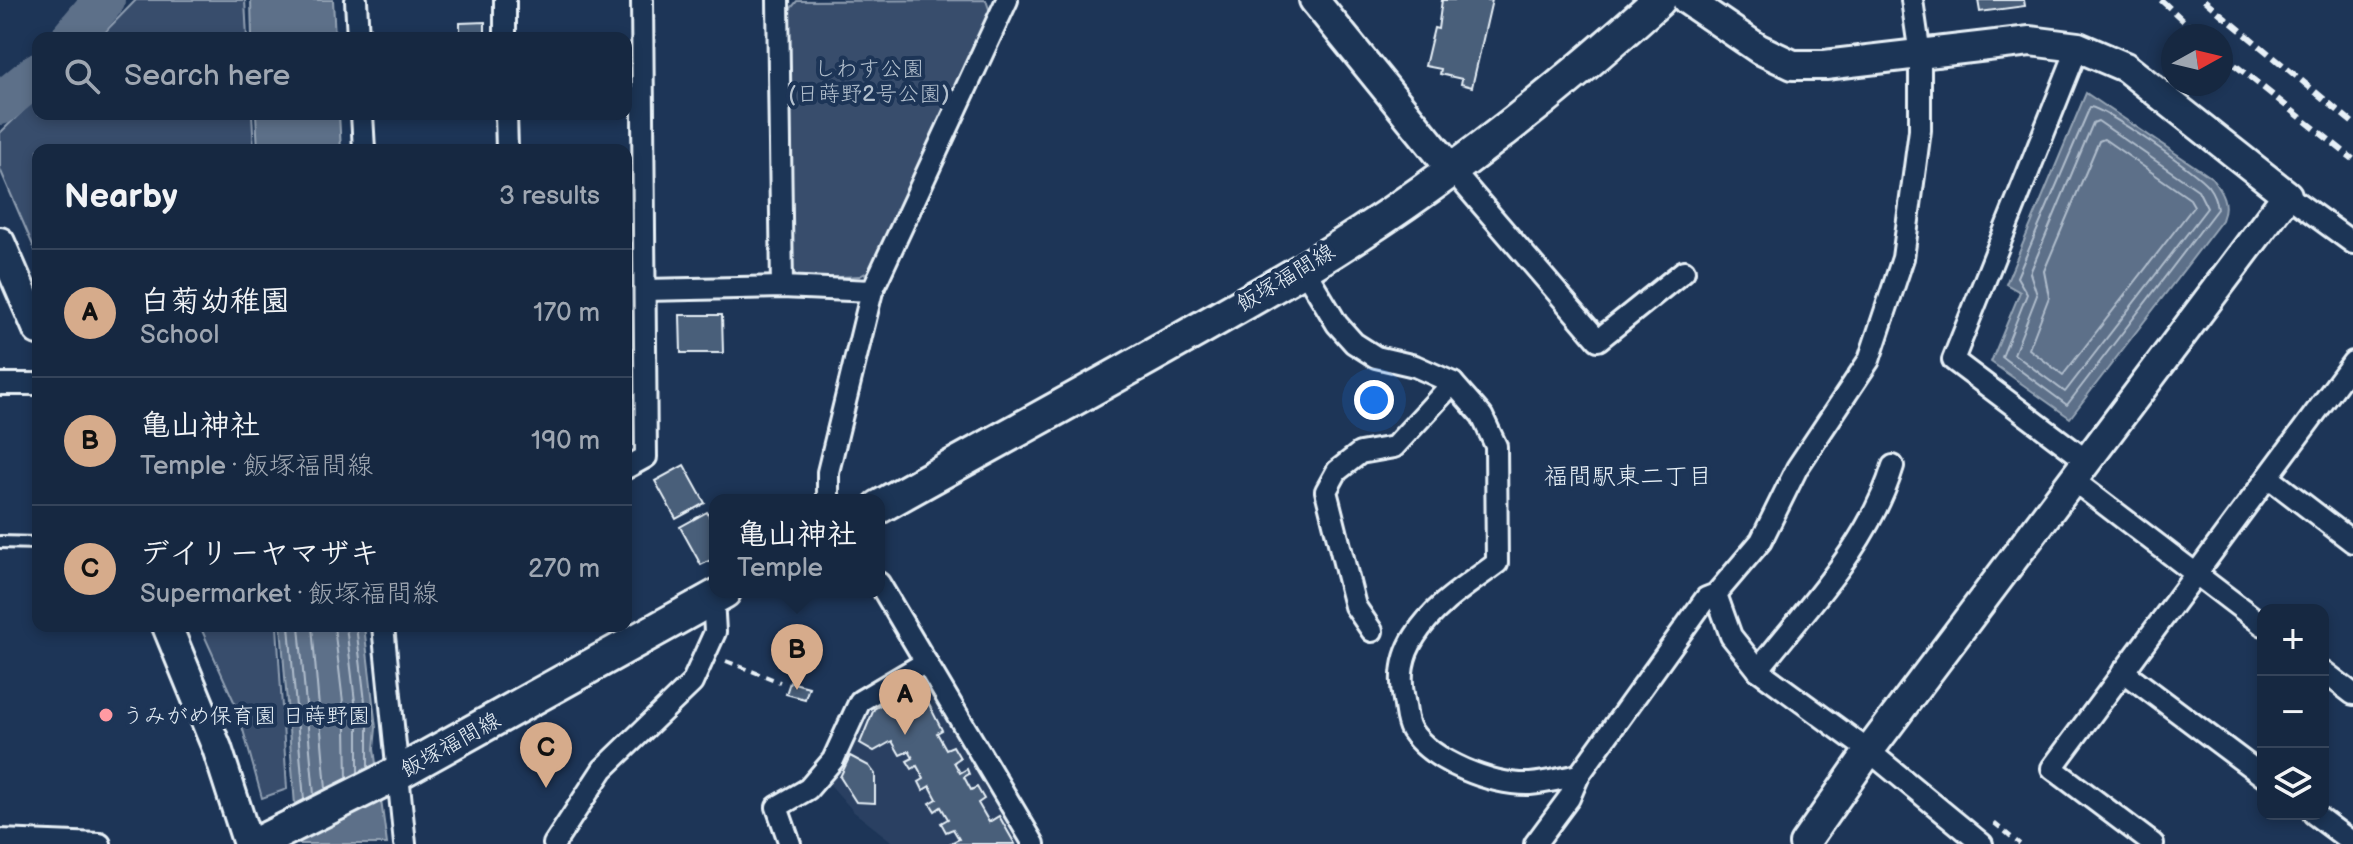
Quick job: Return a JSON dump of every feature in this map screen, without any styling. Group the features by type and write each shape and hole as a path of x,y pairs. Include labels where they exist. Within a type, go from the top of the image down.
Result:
{"main road":[{"name":"飯塚福間線","path":"885,504 1304,269 1452,170 1523,116 1659,0"},
{"name":"飯塚福間線","path":"256,844 390,777 714,598"}],"street":[{"path":"356,0 358,32"},
{"path":"505,0 505,32"},
{"path":"632,465 646,457 642,0"},
{"path":"778,0 782,287"},
{"path":"828,494 828,472 872,291 1007,0"},
{"path":"1314,0 1452,170 1598,340 1684,271"},
{"path":"1687,0 1759,49 1793,65 1825,65 2030,41 2078,47 2125,67 2353,243"},
{"path":"1535,844 1569,798 1579,775 1706,598 1716,594 1761,541 1797,468 1869,360 1903,258 1920,130 1920,55 1912,0"},
{"path":"2078,47 1953,360 2194,573 2257,620"},
{"path":"362,120 364,144"},
{"path":"506,120 507,144"},
{"path":"1804,844 1869,751 2287,195"},
{"path":"0,242 32,316"},
{"path":"1304,269 1337,324 1354,343 1376,357 1415,366 1453,383 1482,416 1496,446 1497,563 1442,603 1416,634 1403,660 1401,685 1409,728 1431,749 1457,766 1499,780 1530,784 1579,775"},
{"path":"645,290 782,287 872,291"},
{"path":"2153,844 2052,768 2194,573 2268,477 2346,386 2353,362"},
{"path":"1372,631 1355,606 1326,491 1337,471 1360,453 1394,447 1453,383"},
{"path":"0,384 32,384"},
{"path":"1758,670 1860,540 1881,505 1893,466"},
{"path":"2268,477 2353,542"},
{"path":"885,593 1034,844"},
{"path":"1716,594 1731,636 1758,670 1869,751 1982,844"},
{"path":"554,844 603,769 692,683 715,632 719,598"},
{"path":"169,632 217,748 248,844"},
{"path":"383,632 390,777 405,844"},
{"path":"790,844 777,807 808,789 833,760 860,701 926,662"},
{"path":"2123,671 2257,772"},
{"path":"2329,676 2353,694"},
{"path":"2322,820 2353,843"},
{"path":"0,840 100,844"}],"lane":[{"path":"0,542 32,543"}],"path":[{"path":"705,653 780,682"}],"shaded area":[{"path":"920,674 1021,844 895,844 854,812 826,780 867,704"}],"green space":[{"path":"136,0 245,0 247,32 105,32"},
{"name":"しわす公園 (日蒔野2号公園)","path":"986,0 990,12 869,271 860,276 801,279 793,272 788,12 797,1"},
{"path":"32,102 32,120 252,120 254,144 32,144 32,243 0,169 0,133"},
{"path":"203,632 277,632 287,789 262,798 237,708"}],"water":[{"path":"251,0 333,0 335,32 252,32"},
{"path":"2086,93 2212,178 2225,208 2222,220 2070,418 1991,362 2020,292 2006,284"},
{"path":"256,120 339,120 341,144 258,144"},
{"path":"281,632 365,632 376,728 374,749 387,844 298,844"}],"building":[{"path":"1442,0 1492,0 1472,87 1461,84 1462,79 1440,74 1441,69 1425,66 1434,28 1438,29"},
{"path":"1978,0 2024,0 2025,6 1980,12"},
{"path":"485,22 485,32 460,32 460,23"},
{"path":"680,315 722,315 723,353 681,353"},
{"path":"684,465 705,503 676,519 655,481"},
{"path":"707,512 709,561 701,565 680,527"},
{"path":"790,682 809,687 805,699 786,694"},
{"path":"918,683 942,730 937,733 946,749 953,746 960,758 954,762 960,773 967,769 969,774 964,777 971,790 977,787 984,799 978,803 989,822 999,816 1015,844 949,844 959,839 953,829 946,832 941,823 948,819 941,807 935,811 930,803 937,799 930,786 923,790 919,782 924,779 917,766 912,769 907,761 913,758 909,751 900,755 892,741 874,751 860,743 874,709"},
{"path":"850,756 869,766 875,774 875,803 856,802 840,777"}],"waterway":[{"path":"77,32 104,0"},
{"path":"0,104 32,78"}],"railway":[{"path":"2161,0 2187,24"},
{"path":"2204,0 2353,123"},
{"path":"2233,64 2353,159"}],"place":[{"name":"亀山神社","path":"797,690"},
{"name":"うみがめ保育園 日蒔野園","path":"106,715"},
{"name":"白菊幼稚園","path":"905,735"},
{"name":"デイリーヤマザキ","path":"546,788"}],"district":[{"name":"福間駅東二丁目","path":"1628,476"}]}
